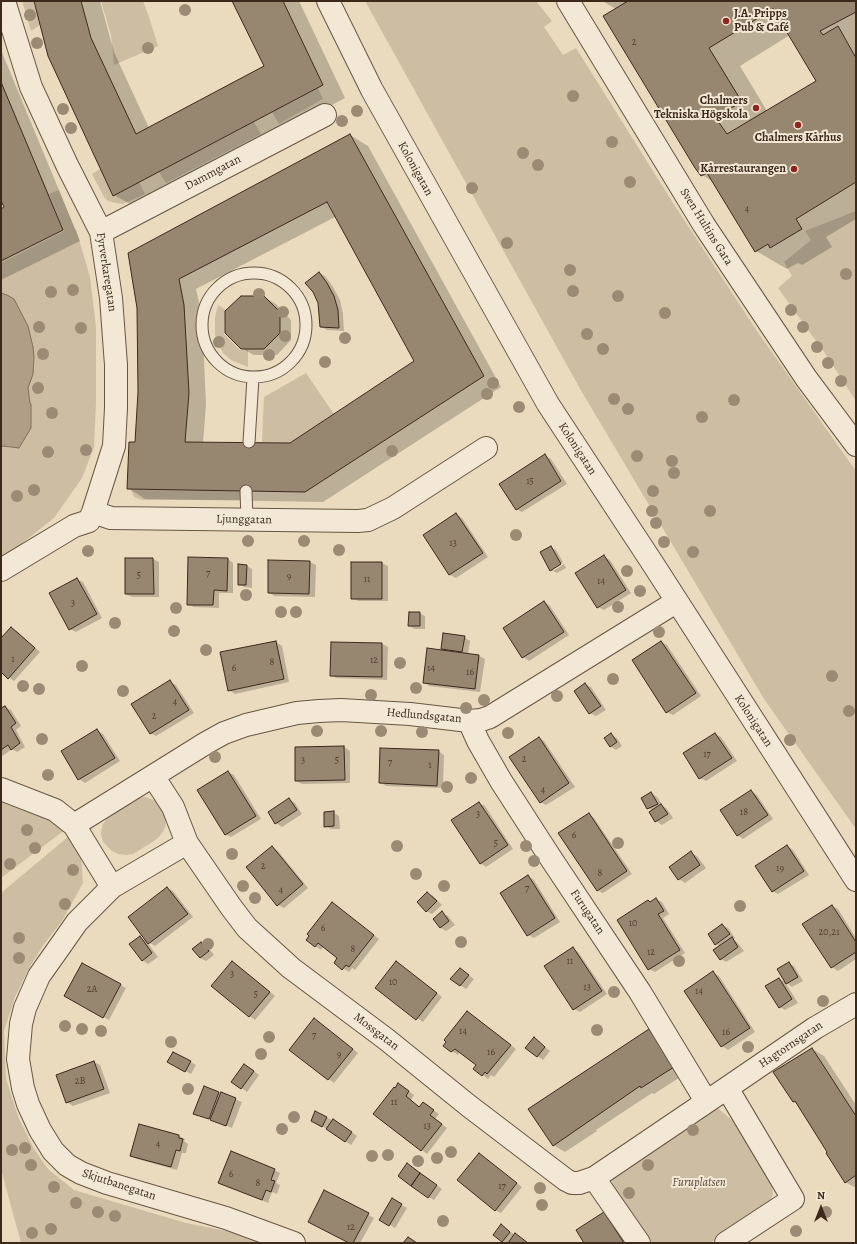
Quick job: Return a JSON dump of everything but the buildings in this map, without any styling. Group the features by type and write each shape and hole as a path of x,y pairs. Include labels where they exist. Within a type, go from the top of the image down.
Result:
{"street":[{"name":"Fyrverkaregatan","path":"4,1 32,87 67,165 101,232 111,298 116,365 116,408 114,446 94,512"},
{"name":"Kolonigatan","path":"328,1 372,90 548,404 655,567 676,602 856,880"},
{"name":"Sven Hultins Gata","path":"568,1 704,225 806,378 856,444"},
{"name":"Dammgatan","path":"101,232 325,115"},
{"name":"Ljunggatan","path":"94,512 111,518 368,520 393,508 486,448"},
{"path":"1,570 74,526 89,521 94,512"},
{"name":"Hedlundsgatan","path":"74,825 206,743 224,733 246,725 297,713 340,710 410,714 469,721 481,720 490,717 676,602"},
{"name":"Furugatan","path":"469,721 478,741 501,781 550,858 640,992 706,1101"},
{"name":"Mossgatan","path":"153,776 173,807 187,843 247,928 291,968 386,1039 469,1106 566,1180 572,1183 579,1183 594,1178"},
{"path":"1,789 55,810 74,825 112,888"},
{"name":"Skjutbanegatan","path":"187,843 112,888 77,922 39,976 25,1008 21,1024 18,1058 23,1088 28,1104 40,1130 53,1151 67,1165 81,1173 107,1183 226,1218 294,1243"},
{"name":"Hagtornsgatan","path":"727,1088 815,1028 856,1004"},
{"path":"639,1243 594,1178 727,1088 793,1199 726,1243"}],"lane":[{"path":"254,273 265,274 276,278 293,291 300,300 304,310 306,332 304,343 292,361 274,374 253,378 232,373 222,368 214,360 203,341 201,319 208,298 215,290 233,277 254,273"},
{"path":"249,442 253,378"},
{"path":"246,492 247,519"}],"green space":[{"path":"22,1 34,1 40,25 31,31"},
{"path":"101,1 143,1 158,46 114,65 111,35"},
{"path":"365,1 536,1 552,21 544,27 563,55 576,48 673,203 759,334 856,471 856,829 764,699 579,387"},
{"path":"318,88 323,99 279,124 272,112"},
{"path":"254,122 261,134 166,183 159,172"},
{"path":"100,169 113,196 139,182 145,194 123,204 108,201 104,197 92,174"},
{"path":"59,190 76,229 90,277 96,327 96,403 94,447 82,478 54,518 1,560 1,263 64,231 49,194"},
{"path":"856,211 856,401 824,352 778,288 792,276 784,262 811,240 805,231"},
{"path":"218,305 226,310 224,334 240,350 248,350 248,367 231,360 223,353 216,340 215,317"},
{"path":"306,373 334,414 290,443 262,442 264,397"},
{"path":"131,490 245,491 242,498 238,500 142,500 134,497"},
{"path":"1,797 44,817 65,830 1,878"},
{"path":"145,797 157,801 165,815 166,823 164,830 154,841 133,854 118,854 112,851 103,842 101,834 102,826 111,812 136,798"},
{"path":"69,836 81,856 83,883 62,921 44,944 28,970 15,997 4,1031 6,1079 19,1119 34,1149 48,1169 74,1190 186,1223 237,1233 265,1243 21,1243 1,1169 1,893"},
{"name":"Furuplatsen","path":"714,1105 733,1121 771,1180 773,1194 770,1202 710,1243 651,1243 613,1190 612,1179"}],"shaded area":[{"path":"1,293 14,299 28,326 33,347 33,374 28,388 31,404 31,428 19,448 3,446 1,448"}],"place":[{"name":"J.A. Pripps Pub & Café","path":"726,21"},
{"name":"Chalmers Tekniska Högskola","path":"756,108"},
{"name":"Chalmers Kårhus","path":"798,125"},
{"name":"Kårrestaurangen","path":"794,169"}]}
